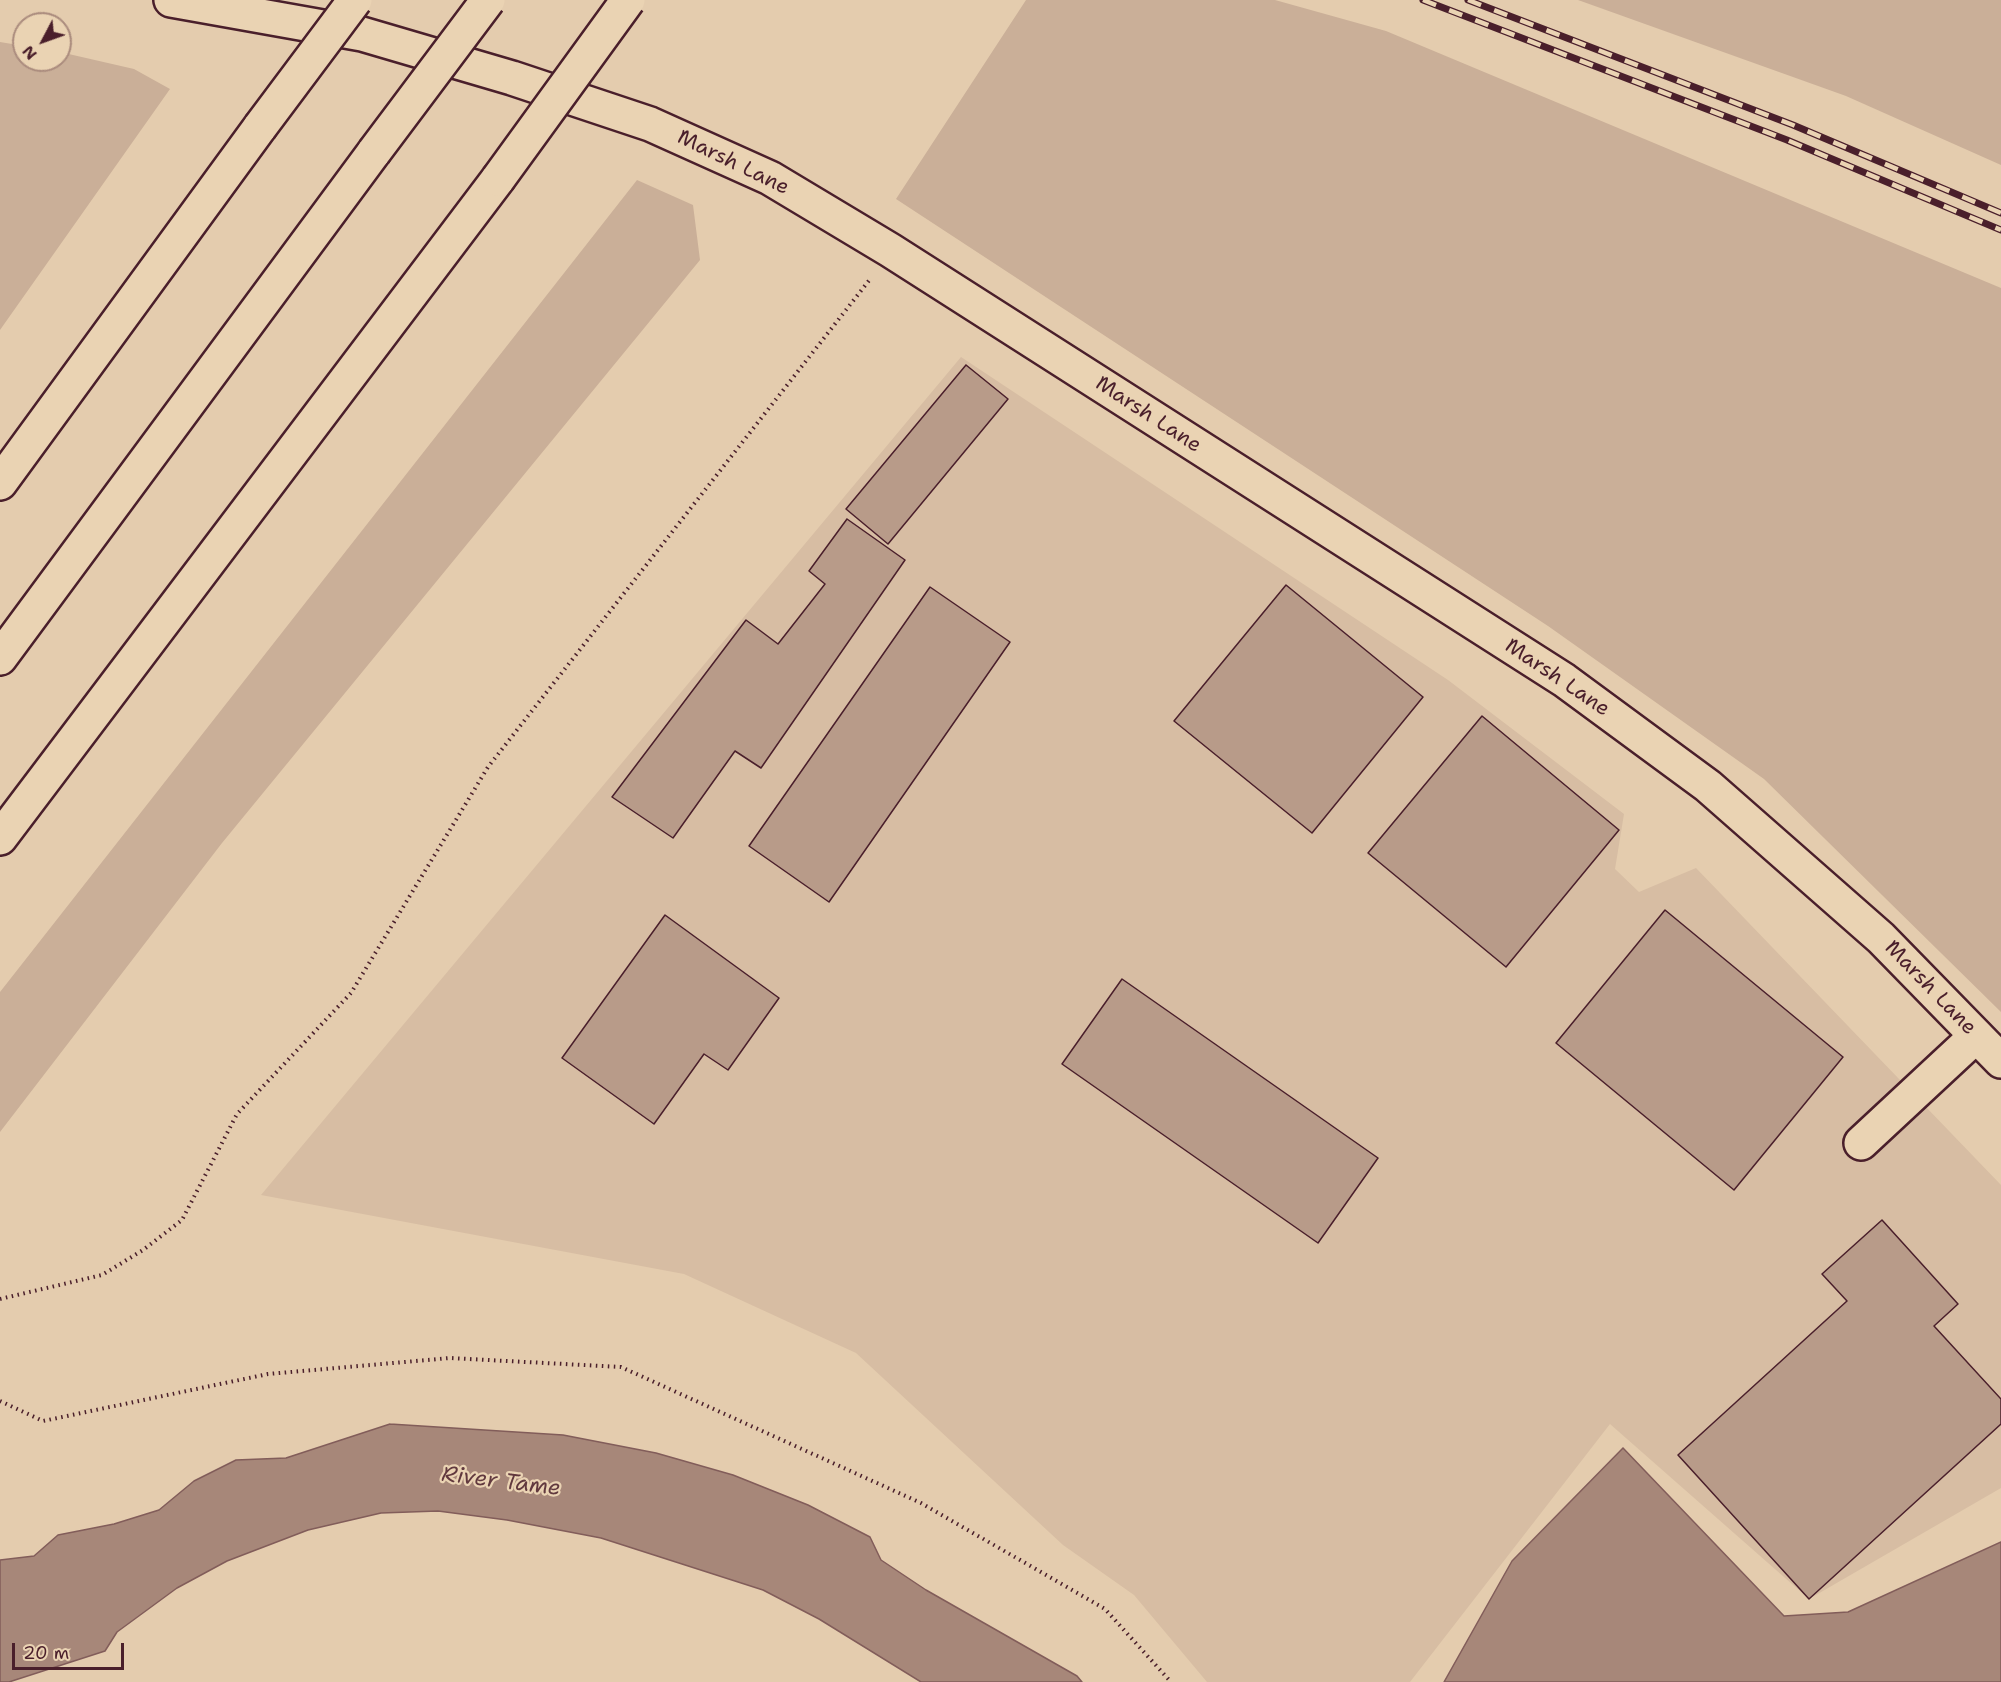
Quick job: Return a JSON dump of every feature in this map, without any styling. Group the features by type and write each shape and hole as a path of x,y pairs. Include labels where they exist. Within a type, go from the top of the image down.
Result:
{"main road":[{"name":"Marsh Lane","path":"171,0 362,34 512,78 650,124 771,178 890,250 1574,687 1708,786 1881,938 2001,1061"},
{"path":"0,483 355,0"},
{"path":"0,658 488,0"},
{"path":"0,838 498,179 628,0"},
{"path":"1861,1143 1976,1036"}],"path":[{"path":"0,1299 102,1275 143,1250 182,1220 237,1114 351,993 488,767 858,298 890,250"},
{"path":"0,1401 43,1421 268,1374 450,1358 621,1367 921,1503 1054,1579 1105,1609 1171,1682"}],"shaded area":[{"path":"1026,0 1275,0 1386,31 2001,288 2001,1012 1764,779 1548,626 896,199"},
{"path":"1578,0 2001,0 2001,165 1846,96"},
{"path":"0,42 12,44 12,72 72,72 72,55 134,69 170,89 0,330"},
{"path":"637,180 693,205 700,260 222,843 0,1132 0,992"},
{"path":"961,357 1448,680 1624,814 1615,869 1639,892 1696,868 2001,1185 2001,1488 1809,1599 1610,1424 1410,1682 1207,1682 1134,1595 1063,1545 856,1353 684,1274 261,1195"}],"water":[{"name":"River Tame","path":"390,1424 563,1435 656,1453 733,1475 808,1505 870,1537 881,1560 926,1590 1077,1676 1082,1682 921,1682 819,1619 763,1590 601,1538 507,1520 438,1511 381,1513 308,1530 227,1561 177,1588 117,1632 105,1651 9,1682 0,1682 0,1560 34,1556 58,1535 114,1524 159,1510 194,1481 236,1460 286,1458"},
{"path":"1623,1448 1784,1616 1848,1612 2001,1542 2001,1682 1444,1682 1512,1561"}],"building":[{"path":"966,365 1008,399 888,544 846,509"},
{"path":"847,519 905,560 761,768 735,751 673,838 612,797 746,620 778,644 825,584 809,571"},
{"path":"1286,585 1423,697 1312,833 1174,721"},
{"path":"930,587 1010,642 829,902 749,846"},
{"path":"1482,716 1619,830 1506,967 1368,853"},
{"path":"1665,910 1843,1057 1734,1190 1556,1043"},
{"path":"665,915 779,998 728,1070 704,1054 654,1124 562,1058"},
{"path":"1122,979 1378,1158 1318,1243 1062,1064"},
{"path":"1882,1220 1958,1304 1934,1326 2001,1399 2001,1424 1809,1599 1678,1455 1847,1301 1822,1274"}],"railway":[{"path":"1423,0 1787,140 2001,230"},
{"path":"1468,0 1793,125 2001,213"}]}
